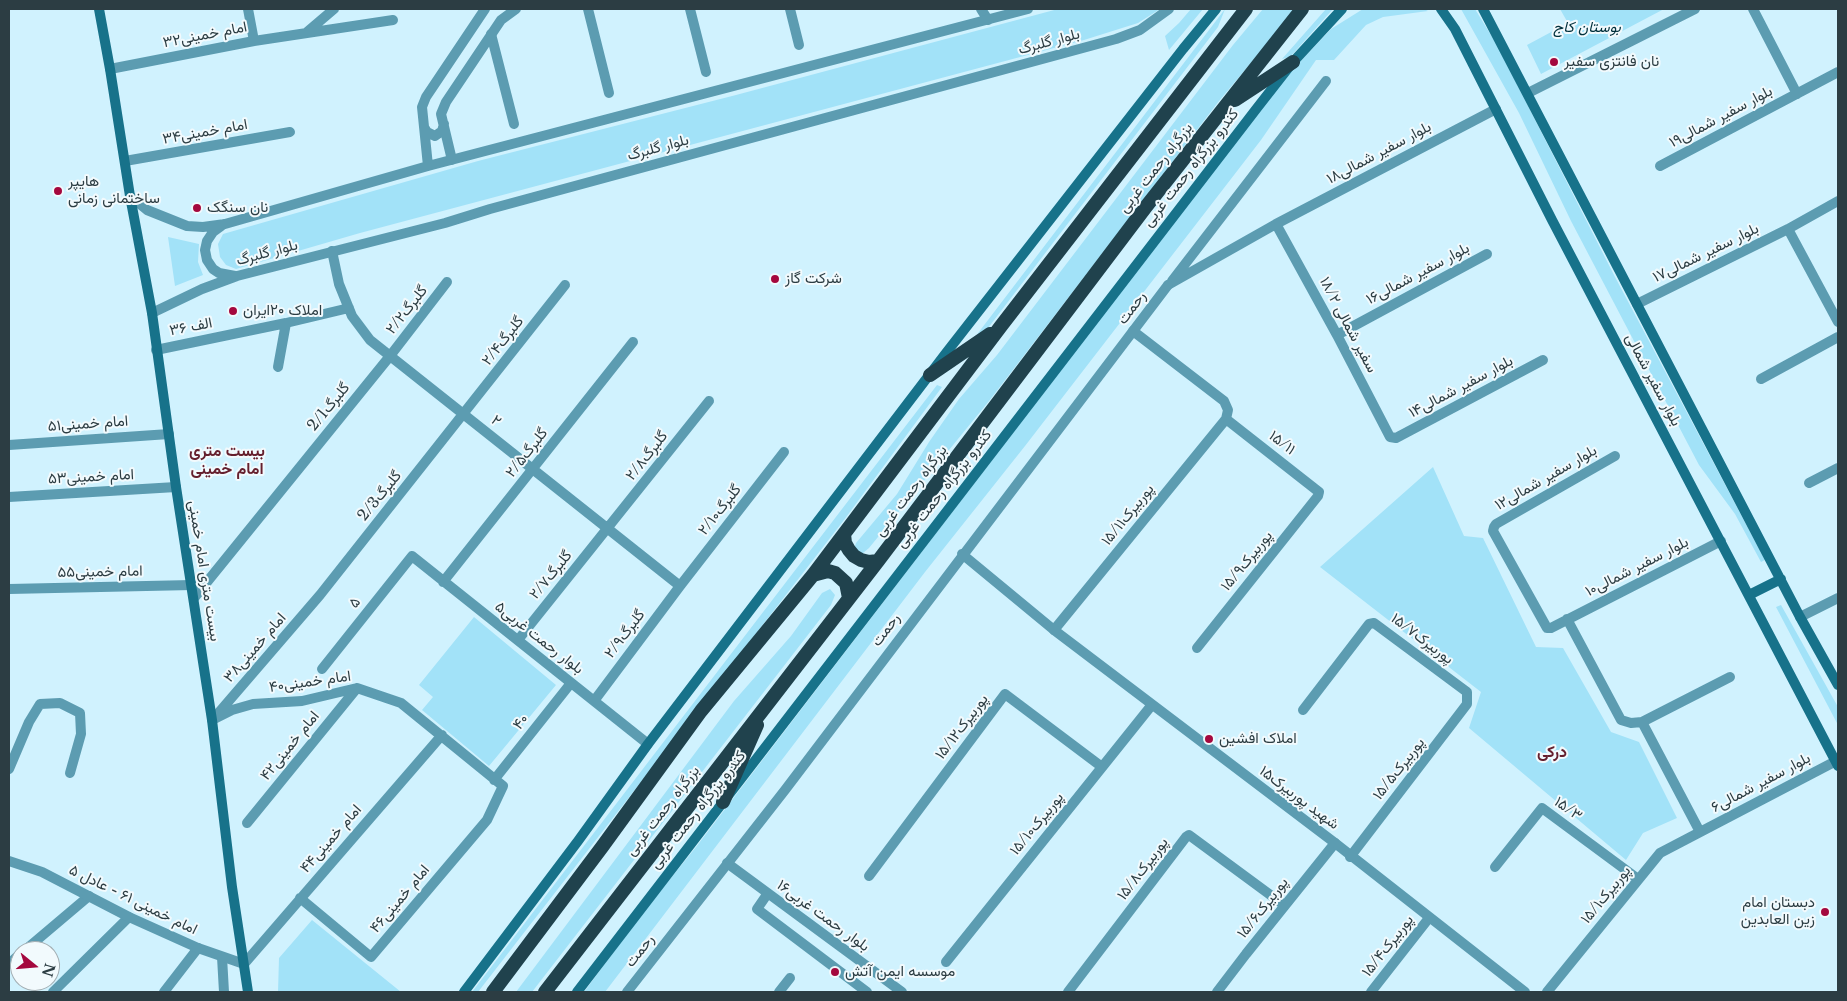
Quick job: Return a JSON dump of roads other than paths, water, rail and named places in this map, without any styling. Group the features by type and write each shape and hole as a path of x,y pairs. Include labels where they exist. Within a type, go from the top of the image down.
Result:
{"highway":[{"path":"1216,50 1236,9"},
{"name":"بزرگراه رحمت غربی","path":"493,992 701,711 814,575 1001,326 1246,9"},
{"name":"بزرگراه رحمت غربی","path":"545,992 878,561 1145,208 1302,9"},
{"path":"1226,105 1292,62"},
{"path":"930,375 1001,326"},
{"path":"844,534 848,550 854,556 870,562 878,561"},
{"path":"814,575 828,571 835,573 846,583 848,598"},
{"path":"723,802 767,704"}],"main road":[{"name":"بیست متری امام خمینی","path":"99,9 130,196 152,313 176,487 212,720 232,887 248,992"},
{"path":"464,992 578,841 648,744 930,375 1183,48 1216,9"},
{"name":"کندرو بزرگراه رحمت غربی","path":"577,992 1292,62 1342,9"},
{"path":"1332,20 1349,9"},
{"name":"بلوار سفیر شمالی","path":"1441,9 1455,29 1837,763"},
{"name":"بلوار سفیر شمالی","path":"1483,9 1800,617 1838,685"},
{"path":"1749,595 1781,579"}],"street":[{"path":"248,9 254,41"},
{"path":"306,33 334,9"},
{"path":"428,166 422,107 426,98 485,9"},
{"path":"452,160 441,114 446,102 490,34 501,20 516,9"},
{"path":"588,9 609,93"},
{"path":"690,9 706,72"},
{"path":"790,9 800,45"},
{"path":"981,9 988,20"},
{"path":"130,196 147,210 187,226 203,227 225,224 428,166 1028,9"},
{"name":"بلوار گلبرگ","path":"152,313 202,289 237,276 445,223 490,209 1116,39 1140,30 1169,9"},
{"path":"1528,93 1695,9"},
{"path":"1753,9 1796,94"},
{"name":"امام خمینی۳۲","path":"110,69 254,41 393,20"},
{"path":"490,34 514,124"},
{"name":"بلوار سفیر شمالی۱۹","path":"1660,166 1838,72"},
{"name":"رحمت","path":"627,992 784,790 962,554 1326,80"},
{"name":"بلوار سفیر شمالی۱۸","path":"1168,285 1276,224 1496,109"},
{"path":"424,126 427,132 435,136 442,132 444,124"},
{"name":"امام خمینی۳۴","path":"125,161 290,132"},
{"name":"بلوار سفیر شمالی۱۷","path":"1636,304 1788,229 1838,201"},
{"path":"225,224 213,232 207,241 205,250 207,260 212,268 219,273 237,276"},
{"name":"سفیر شمالی ۱۸/۲","path":"1276,224 1390,437 1393,439"},
{"path":"1788,229 1838,322"},
{"name":"۲","path":"332,251 339,284 352,316 370,340 680,586"},
{"name":"بلوار سفیر شمالی۱۶","path":"1337,335 1487,254"},
{"name":"گلبرگ۲/۲","path":"390,356 448,282"},
{"name":"گلبرگ۲/۴","path":"464,415 565,285"},
{"name":"۳۶ الف","path":"156,350 286,324 349,308"},
{"path":"278,366 286,324"},
{"path":"1133,331 1224,401 1228,410 1226,419"},
{"path":"1761,379 1838,337"},
{"name":"گلبرگ۲/۵","path":"443,582 634,342"},
{"name":"2/1گلبرگ","path":"194,598 390,356"},
{"name":"بلوار سفیر شمالی۱۴","path":"1393,439 1543,360"},
{"name":"گلبرگ۲/۸","path":"608,529 709,401"},
{"name":"2/3گلبرگ","path":"320,595 464,415"},
{"name":"۱۵/۱۱","path":"1226,419 1319,492"},
{"name":"پوربیرک۱۵/۱۱","path":"1054,630 1226,419"},
{"name":"امام خمینی۵۱","path":"9,444 169,434"},
{"name":"گلبرگ۲/۱۰","path":"680,586 784,452"},
{"name":"بلوار سفیر شمالی۱۲","path":"1494,527 1496,524 1615,456"},
{"path":"1809,483 1838,468"},
{"name":"امام خمینی۵۳","path":"9,497 176,487"},
{"name":"پوربیرک۱۵/۹","path":"1197,648 1318,496 1319,492"},
{"name":"بلوار سفیر شمالی۱۰","path":"1494,527 1493,531 1544,626 1551,628 1721,541"},
{"name":"گلبرگ۲/۷","path":"518,640 608,529"},
{"name":"شهید پوربیرک۱۵","path":"962,554 1054,630 1151,706 1335,844 1522,991"},
{"name":"بلوار رحمت غربی۵","path":"412,556 648,744"},
{"name":"۵","path":"322,669 412,556"},
{"name":"امام خمینی۵۵","path":"9,589 192,585"},
{"name":"گلبرگ۲/۹","path":"594,701 680,586"},
{"name":"امام خمینی۳۸","path":"212,720 320,595"},
{"path":"1800,617 1838,598"},
{"path":"1567,619 1621,720 1642,722 1730,677"},
{"name":"پوربیرک۱۵/۷","path":"1303,710 1369,624 1374,622 1467,692 1468,697"},
{"name":"۴۰","path":"494,780 571,682"},
{"name":"امام خمینی۴۰","path":"212,720 232,710 253,704 302,701 357,688 401,703 503,786"},
{"name":"امام خمینی۴۲","path":"247,823 357,688"},
{"name":"پوربیرک۱۵/۱۲","path":"869,876 1005,694 1102,767"},
{"name":"پوربیرک۱۵/۵","path":"1350,857 1467,704 1468,697"},
{"path":"9,769 29,722 40,704 60,703 80,713 81,734 70,772"},
{"name":"پوربیرک۱۵/۱۰","path":"946,962 1151,706"},
{"path":"1642,722 1700,832"},
{"name":"۴۴امام خمینی","path":"244,964 442,735"},
{"name":"بلوار سفیر شمالی۶","path":"1700,832 1837,763"},
{"name":"امام خمینی۴۶","path":"300,898 371,956 487,820 503,786"},
{"name":"۱۵/۳","path":"1495,868 1542,808 1638,878"},
{"name":"پوربیرک۱۵/۱","path":"1547,992 1660,853 1700,832"},
{"name":"پوربیرک۱۵/۸","path":"1068,992 1186,837 1190,835 1284,905"},
{"name":"پوربیرک۱۵/۶","path":"1217,992 1284,905 1335,844"},
{"name":"امام خمینی ۶۱ - عادل ۵","path":"9,861 42,872 130,917 198,948 244,964"},
{"name":"بلوار رحمت غربی۱۶","path":"727,863 902,992"},
{"path":"768,893 757,909 867,992"},
{"path":"36,941 89,896"},
{"path":"53,992 130,917"},
{"name":"پوربیرک۱۵/۴","path":"1371,992 1429,918"},
{"path":"164,992 198,948"},
{"path":"222,957 224,992"},
{"path":"779,992 790,978"}],"place":[{"name":"نان فانتزی سفیر","path":"1554,62"},
{"name":"هایپر ساختمانی زمانی","path":"58,191"},
{"name":"نان سنگک","path":"197,208"},
{"name":"شرکت گاز","path":"775,279"},
{"name":"املاک ۲۰ایران","path":"233,311"},
{"name":"املاک افشین","path":"1209,739"},
{"name":"دبستان امام زین العابدین","path":"1825,912"},
{"name":"موسسه ایمن آتش","path":"835,972"}],"district":[{"name":"بیست متری امام خمینی","path":"227,460"},
{"name":"درکی","path":"1552,752"}],"park label":[{"name":"بوستان کاج","path":"1587,28"}]}
